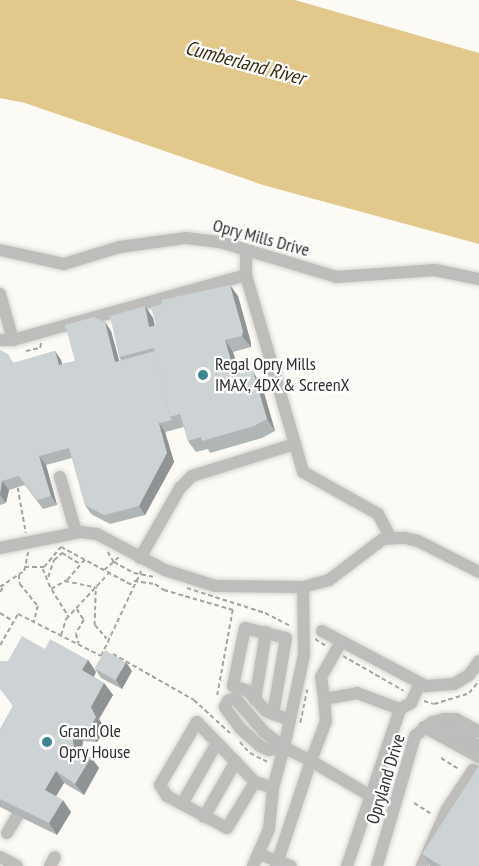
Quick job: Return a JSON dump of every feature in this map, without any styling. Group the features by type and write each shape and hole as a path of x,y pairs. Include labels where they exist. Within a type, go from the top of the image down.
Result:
{"lane":[{"name":"Opry Mills Drive","path":"0,250 64,264 120,247 173,239 220,242 337,277 435,270 479,279"},
{"path":"246,250 246,275 303,472 378,514 391,538"},
{"path":"0,340 13,340 246,275"},
{"path":"0,294 13,340"},
{"path":"145,561 180,488 192,476 295,444"},
{"path":"60,477 76,532"},
{"path":"0,548 76,532 97,534 145,561 215,586 303,587 329,580 369,547 391,538 418,541 479,572"},
{"path":"253,866 269,829 273,788 290,720 305,634 303,587"},
{"path":"273,714 287,644 282,635 245,628 232,686 248,691 255,700 273,714 290,720"},
{"path":"322,631 419,685 436,688 454,684 469,675 479,661"},
{"path":"255,700 266,632"},
{"path":"277,864 326,721 321,677 341,642"},
{"path":"347,866 400,709 411,703 419,685"},
{"path":"324,699 357,693 400,709"},
{"path":"284,747 269,750 260,746 227,714 228,700 241,700 264,732 284,747 371,796"},
{"path":"438,721 456,719 479,732"},
{"path":"438,721 479,746"},
{"name":"Opryland Drive","path":"377,866 415,736 424,727 438,721"},
{"path":"255,782 227,828 167,796 160,784 196,722 255,782 273,788"},
{"path":"424,727 479,757"},
{"path":"182,804 217,743"},
{"path":"204,817 236,761"},
{"path":"422,866 447,809 473,770 479,772"},
{"path":"7,833 19,813"},
{"path":"259,854 277,864 291,866"},
{"path":"0,857 17,866"}],"path":[{"path":"26,351 40,348"},
{"path":"104,547 114,562 138,574 163,579"},
{"path":"25,567 42,567 58,548 85,559 133,585"},
{"path":"104,570 126,550"},
{"path":"68,556 70,552"},
{"path":"48,577 58,556 68,556 81,564"},
{"path":"51,589 65,581 85,559"},
{"path":"0,645 18,614 101,656 145,561"},
{"path":"42,567 51,589 68,616"},
{"path":"61,636 68,616 96,591 109,573"},
{"path":"19,574 20,584 38,606 34,622"},
{"path":"65,581 98,588"},
{"path":"134,581 196,598"},
{"path":"0,592 4,585"},
{"path":"182,586 264,613 305,634"},
{"path":"96,591 95,625 108,640"},
{"path":"76,608 84,620 76,634 80,646"},
{"path":"1,612 14,622"},
{"path":"104,650 194,700 250,753 279,765"},
{"path":"441,758 462,771"},
{"path":"414,803 432,815"}],"water":[{"name":"Cumberland River","path":"0,0 295,0 479,53 479,244 263,185 25,103 0,98"}],"building":[{"name":"Regal Opry Mills IMAX, 4DX & ScreenX","path":"230,285 243,331 242,336 225,340 235,375 252,370 267,419 254,426 202,441 201,437 188,441 180,414 170,417 154,348 119,357 110,316 145,306 149,327 156,325 151,307 162,304 161,300"},
{"path":"94,317 105,322 115,362 155,351 172,420 159,423 167,453 139,506 104,515 85,505 69,448 39,456 51,496 37,500 19,476 2,481 0,493 0,350 8,354 13,363 55,351 59,365 75,361 65,325"},
{"name":"Grand Ole Opry House","path":"22,636 45,649 50,639 88,660 82,670 104,683 91,707 96,717 89,730 75,729 74,747 91,757 75,784 56,771 45,790 63,800 49,823 0,799 0,729 13,706 0,689 0,661 8,661"},
{"path":"105,650 126,662 115,680 94,668"},
{"path":"479,766 479,866 441,866 422,854"}],"place":[{"name":"Regal Opry Mills IMAX, 4DX & ScreenX","path":"203,375"},
{"name":"Grand Ole Opry House","path":"47,742"}]}
